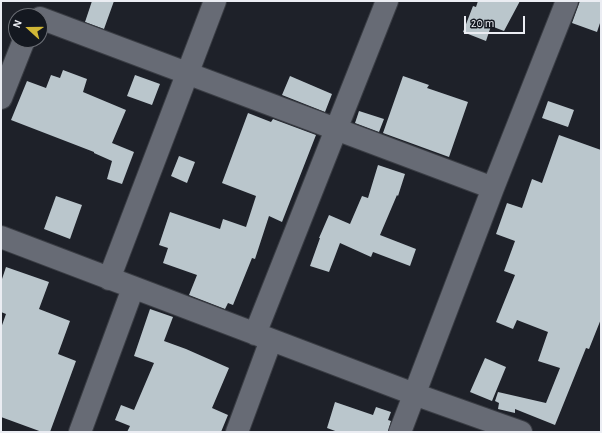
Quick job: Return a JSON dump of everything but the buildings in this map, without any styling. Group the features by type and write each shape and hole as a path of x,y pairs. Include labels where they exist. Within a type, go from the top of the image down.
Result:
{"street":[{"path":"109,279 215,1"},
{"path":"237,432 263,337 337,129 387,1"},
{"path":"400,432 493,188 567,1"},
{"path":"48,21 493,188"},
{"path":"1,98 21,48"},
{"path":"1,238 414,394 521,432"},
{"path":"80,432 133,288"}]}
